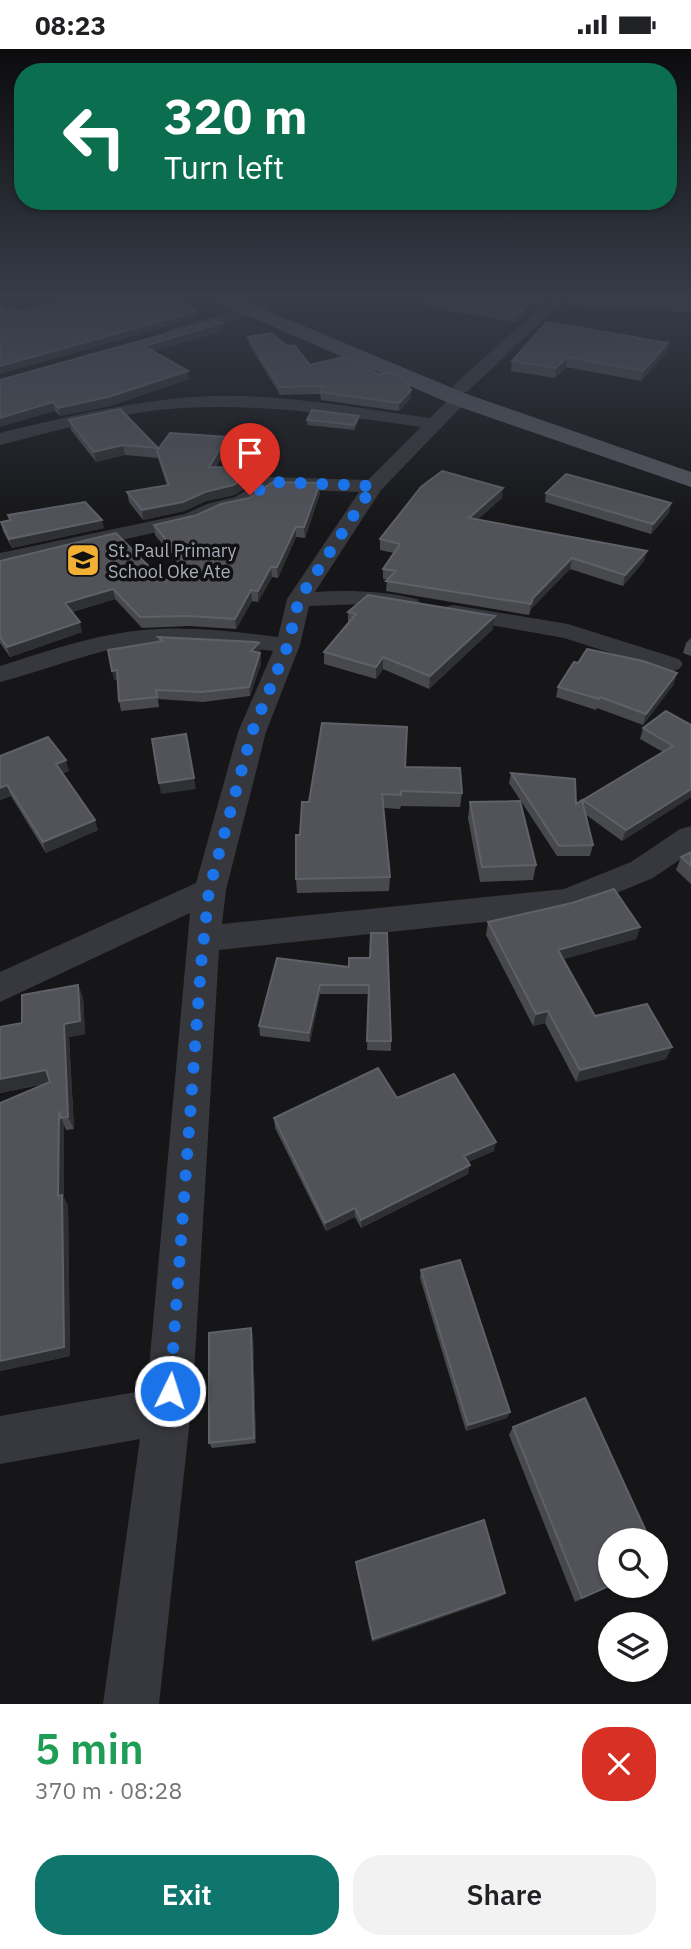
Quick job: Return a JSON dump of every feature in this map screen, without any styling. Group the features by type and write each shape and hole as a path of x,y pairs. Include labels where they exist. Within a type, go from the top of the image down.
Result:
{"main road":[{"path":"390,373 452,404 691,480"},
{"path":"452,404 691,472"}],"street":[{"path":"131,1704 168,1410 203,939 209,890 252,732 288,645 299,599 373,486 483,373"},
{"path":"0,439 147,408 204,402 452,404"},
{"path":"0,560 191,519 214,508 242,501 269,483 373,486"},
{"path":"299,599 364,597 568,631 670,664"},
{"path":"0,674 79,650 137,638 192,635 288,645"},
{"path":"203,939 568,901 642,870 691,837"},
{"path":"0,988 209,890"},
{"path":"0,1440 168,1410"}],"building":[{"path":"24,373 181,373 108,397 58,408 53,402 0,418 0,380"},
{"path":"271,373 391,373 404,378 411,390 399,403 320,392 323,386 280,387"},
{"path":"120,409 158,448 123,445 94,452 69,420"},
{"path":"312,410 359,416 354,425 307,420"},
{"path":"170,433 227,437 209,467 246,468 245,476 249,476 233,485 205,492 183,502 142,510 127,492 169,485 157,451"},
{"path":"442,471 503,488 469,518 647,551 625,575 572,558 533,598 531,604 386,581 396,571 383,569 400,544 380,539 421,487"},
{"path":"566,474 671,503 653,524 546,493"},
{"path":"273,482 320,483 304,527 296,527 277,567 271,567 258,591 251,590 235,619 140,617 113,589 65,603 80,622 7,647 0,637 0,561 116,533 164,582 185,563 154,525 197,515 221,504 249,498"},
{"path":"85,502 102,520 9,539 1,522 11,520 8,515"},
{"path":"368,595 495,616 430,676 383,657 376,667 324,652 356,614 348,612"},
{"path":"158,637 259,643 251,651 260,653 249,687 201,692 156,690 157,697 119,701 117,670 112,671 108,650 163,641"},
{"path":"587,649 643,661 677,673 646,714 600,697 599,699 558,687 574,662 578,663"},
{"path":"666,711 691,725 691,789 626,830 583,800 673,746 643,728"},
{"path":"322,723 407,727 405,767 460,768 462,793 401,791 401,795 382,794 390,877 296,879 296,835 300,835 302,802 309,802"},
{"path":"186,734 194,778 159,783 152,739"},
{"path":"48,737 66,760 56,764 95,820 43,842 7,785 0,788 0,756"},
{"path":"511,773 575,779 576,804 582,800 593,845 559,846"},
{"path":"520,801 536,865 482,867 470,802"},
{"path":"691,852 691,866 681,857"},
{"path":"614,889 640,927 558,950 595,1016 647,1004 672,1047 580,1070 548,1011 536,1014 488,922 572,903"},
{"path":"371,933 387,933 391,1041 367,1041 369,985 320,985 309,1033 259,1026 277,958 349,967 349,958 370,958"},
{"path":"78,985 80,1021 64,1024 68,1117 61,1118 59,1111 58,1196 62,1195 64,1347 0,1361 0,1103 50,1082 46,1070 0,1079 0,1027 22,1023 22,995"},
{"path":"378,1068 397,1098 454,1074 496,1142 464,1156 470,1165 361,1220 355,1208 325,1223 274,1118"},
{"path":"460,1260 510,1412 468,1425 421,1270"},
{"path":"251,1328 254,1438 209,1443 209,1333"},
{"path":"585,1398 645,1528 598,1528 598,1591 582,1598 513,1427"},
{"path":"484,1520 505,1593 373,1639 356,1562"}],"place":[{"name":"St. Paul Primary School Oke Ate","path":"83,560"}],"route":[{"path":"170,1391 203,939 209,890 252,732 288,645 299,599 373,486 274,482 264,485 250,495"}]}
